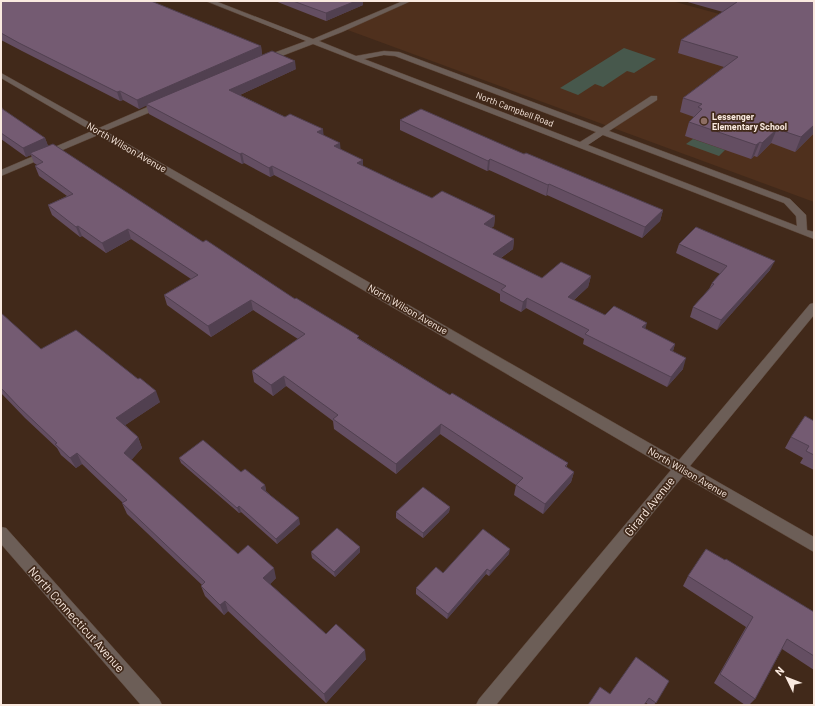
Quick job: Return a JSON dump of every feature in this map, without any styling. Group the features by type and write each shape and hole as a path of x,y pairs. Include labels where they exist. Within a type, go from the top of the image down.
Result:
{"street":[{"name":"North Campbell Road","path":"209,1 814,236"},
{"path":"256,62 340,31 402,2"},
{"path":"355,58 384,53 396,54 787,201 801,215 802,231"},
{"name":"North Wilson Avenue","path":"1,75 814,545"},
{"path":"582,145 654,98"},
{"path":"1,173 172,99"},
{"name":"Girard Avenue","path":"485,705 814,307"},
{"name":"North Connecticut Avenue","path":"1,533 153,705"}],"shaded area":[{"name":"Lessenger Elementary School","path":"408,1 672,1 814,40 814,202 345,29"}],"green space":[{"path":"624,48 656,59 634,73 627,71 603,87 595,84 578,95 560,88"},
{"path":"693,139 725,150 719,156 686,144"}],"building":[{"path":"1,1 151,1 261,46 137,100 120,91 117,92 1,33"},
{"path":"293,1 356,1 326,13"},
{"path":"732,1 814,1 814,125 801,137 777,129 762,143 760,142 756,145 689,122 702,109 698,107 702,104 683,98 738,57 681,40 737,2"},
{"path":"272,51 295,61 229,90 285,117 290,114 323,129 317,132 340,143 334,146 363,160 357,163 399,183 432,198 442,191 495,216 484,224 514,239 493,254 542,278 561,262 591,276 568,297 605,315 614,306 647,323 642,327 675,344 670,350 686,358 671,377 585,334 589,330 527,298 523,302 501,290 506,286 272,166 269,168 242,153 240,154 146,104"},
{"path":"1,108 45,138 23,148 1,133"},
{"path":"421,109 524,154 526,153 663,210 645,227 490,159 488,161 400,120"},
{"path":"53,144 203,242 206,240 295,299 296,298 359,336 357,338 450,395 452,393 568,463 565,466 574,472 545,504 516,485 523,478 441,424 396,464 333,419 338,415 284,376 271,385 252,371 305,334 251,300 208,326 164,295 198,275 128,229 102,243 78,226 76,227 48,205 73,194 35,166 43,162 30,153"},
{"path":"696,227 775,261 721,320 693,307 714,284 712,283 727,266 679,244"},
{"path":"1,313 41,349 76,330 138,379 140,378 156,391 116,418 138,437 124,453 238,554 248,545 274,568 263,578 326,634 336,624 365,650 324,694 225,601 220,605 201,586 205,582 122,503 127,500 77,453 70,458 55,444 57,443 1,388"},
{"path":"805,416 814,421 814,455 806,451 809,446 791,437"},
{"path":"203,440 241,472 245,469 265,485 261,488 299,518 276,539 239,506 237,508 179,458"},
{"path":"423,487 450,507 423,533 396,512"},
{"path":"337,528 360,547 334,572 311,552"},
{"path":"483,529 510,549 490,571 487,569 448,614 416,588 436,567 443,573"},
{"path":"706,549 725,560 726,559 814,612 814,656 787,639 755,699 720,674 753,617 688,576"},
{"path":"636,657 669,681 656,703 649,698 644,705 588,705 600,687 610,694"}],"place":[{"name":"Lessenger Elementary School","path":"704,121"}]}
